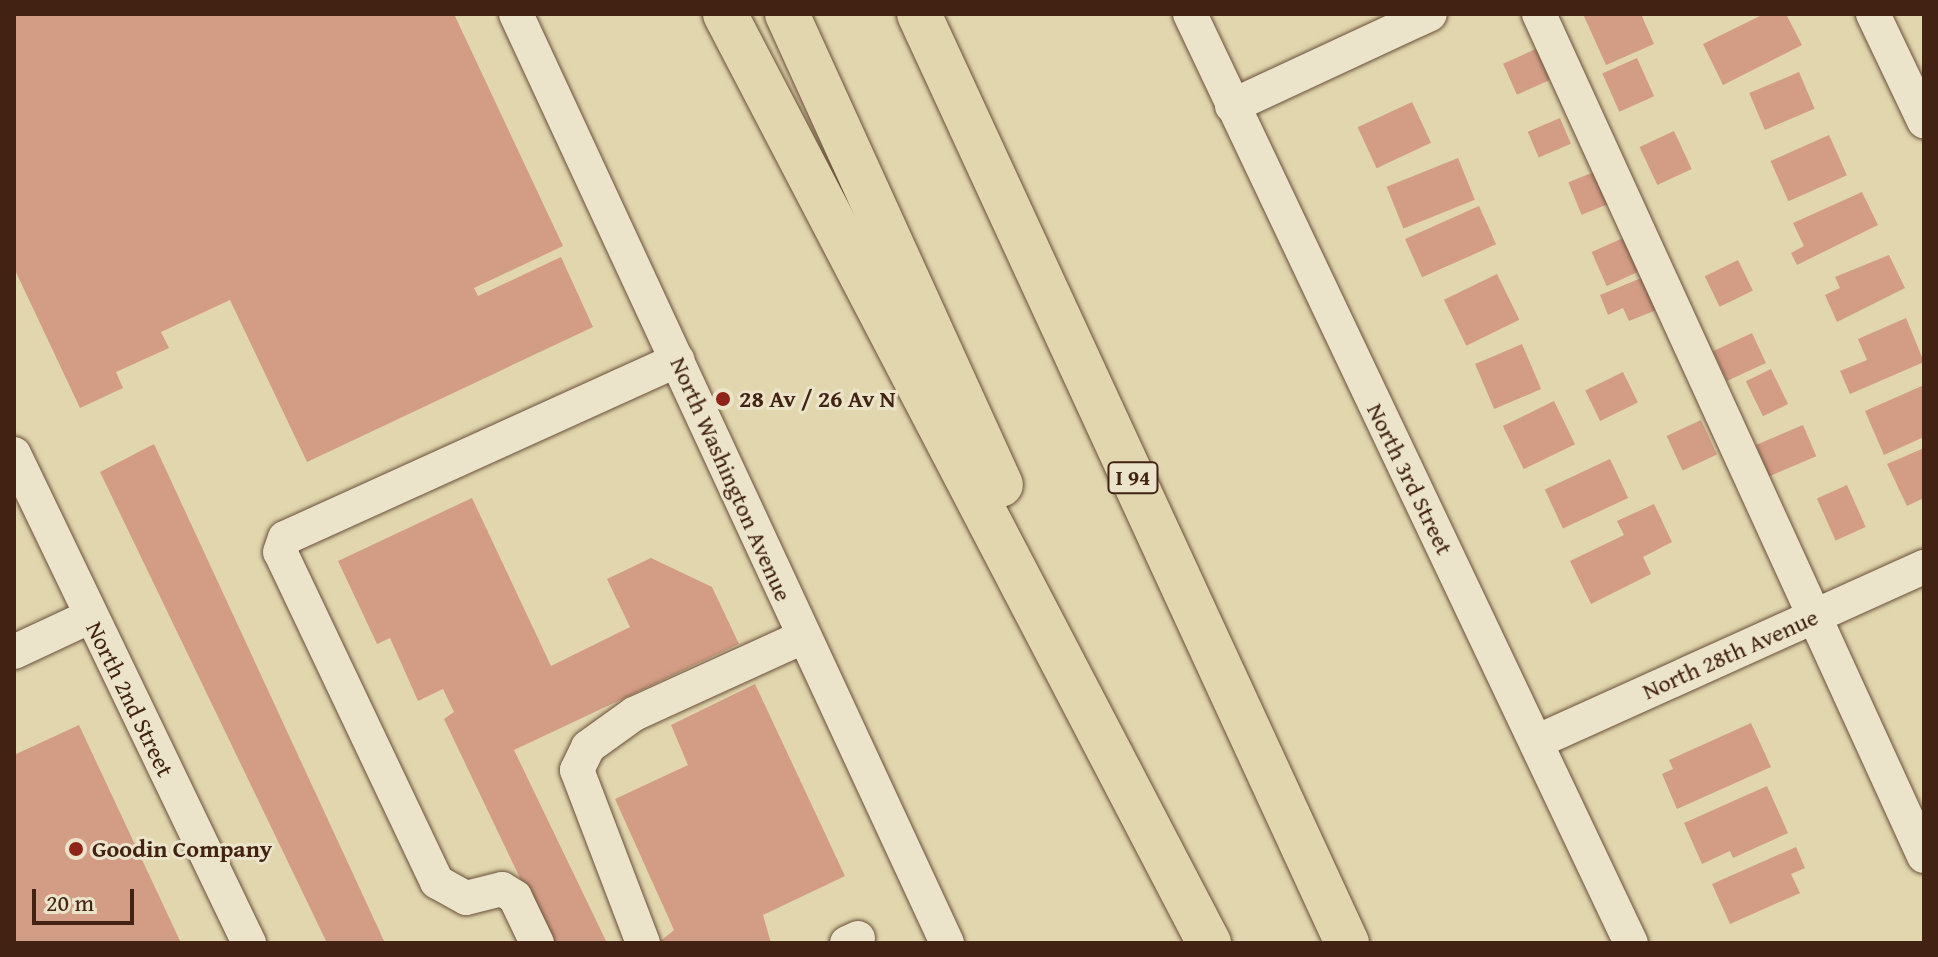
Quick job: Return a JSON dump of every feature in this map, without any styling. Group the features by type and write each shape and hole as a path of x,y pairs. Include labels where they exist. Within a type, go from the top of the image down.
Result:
{"highway":[{"path":"725,14 1210,943"},
{"path":"787,14 1210,943"},
{"name":"I 94","path":"919,14 1347,943"}],"street":[{"name":"North Washington Avenue","path":"516,14 947,943"},
{"name":"North 3rd Street","path":"1190,14 1631,943"},
{"path":"1232,106 1430,14"},
{"path":"1539,14 1924,856"},
{"path":"1873,14 1924,121"},
{"path":"537,943 515,897 502,889 466,898 437,882 280,552 285,538 677,360"},
{"name":"North 2nd Street","path":"14,454 89,617 249,943"},
{"name":"North 28th Avenue","path":"1536,742 1924,567"},
{"path":"14,652 89,617"},
{"path":"643,943 577,770 588,747 634,714 803,637"}],"building":[{"path":"14,14 454,14 563,246 474,288 478,296 561,257 593,327 307,462 230,300 161,332 169,348 116,372 123,388 80,408 14,268"},
{"path":"1583,14 1641,14 1654,44 1606,65"},
{"path":"1764,14 1786,14 1802,45 1723,85 1703,44"},
{"path":"1536,49 1550,80 1517,95 1503,64"},
{"path":"1637,58 1654,96 1619,112 1602,73"},
{"path":"1799,72 1815,109 1765,130 1749,93"},
{"path":"1412,102 1431,143 1377,168 1358,127"},
{"path":"1560,118 1571,144 1539,157 1528,132"},
{"path":"1674,131 1692,169 1657,185 1640,147"},
{"path":"1829,135 1847,175 1788,201 1771,161"},
{"path":"1458,158 1475,200 1403,229 1387,187"},
{"path":"1599,170 1612,202 1582,215 1568,182"},
{"path":"1862,192 1878,225 1797,265 1791,253 1804,246 1793,223"},
{"path":"1479,206 1496,244 1422,277 1405,239"},
{"path":"1630,235 1645,269 1607,286 1592,252"},
{"path":"1889,255 1905,288 1837,322 1825,295 1840,288 1835,277"},
{"path":"1738,260 1753,291 1720,307 1705,276"},
{"path":"1497,274 1519,320 1466,346 1444,300"},
{"path":"1651,274 1664,307 1629,321 1623,308 1608,315 1600,295"},
{"path":"1906,318 1924,362 1850,394 1840,371 1867,360 1858,339"},
{"path":"1752,333 1766,363 1727,381 1713,351"},
{"path":"1522,344 1541,389 1494,409 1475,364"},
{"path":"1771,369 1788,404 1763,416 1746,381"},
{"path":"1623,372 1638,403 1600,421 1585,390"},
{"path":"1924,385 1924,437 1884,455 1865,411"},
{"path":"1554,401 1575,444 1524,469 1503,426"},
{"path":"1701,420 1717,454 1683,470 1667,436"},
{"path":"1803,425 1816,456 1769,476 1756,445"},
{"path":"154,444 385,943 327,943 100,472"},
{"path":"1924,448 1924,498 1907,506 1887,464"},
{"path":"1610,459 1628,498 1563,528 1545,489"},
{"path":"1847,485 1866,527 1836,540 1817,498"},
{"path":"472,498 551,666 630,627 607,579 651,558 712,587 739,644 514,750 607,943 551,943 444,719 454,712 443,689 418,701 390,638 377,644 338,561"},
{"path":"1654,504 1672,542 1643,557 1651,574 1591,604 1570,561 1624,535 1617,521"},
{"path":"755,684 845,876 763,915 771,943 658,943 674,930 615,799 688,765 671,725"},
{"path":"1751,723 1771,767 1677,809 1662,774 1673,769 1669,760"},
{"name":"Goodin Company","path":"79,725 181,943 14,943 14,755"},
{"path":"1767,786 1788,833 1733,858 1730,851 1702,864 1684,823"},
{"path":"1796,847 1805,868 1791,874 1800,893 1730,924 1712,884"}],"place":[{"name":"28 Av / 26 Av N","path":"723,399"},
{"name":"Goodin Company","path":"76,849"}]}
